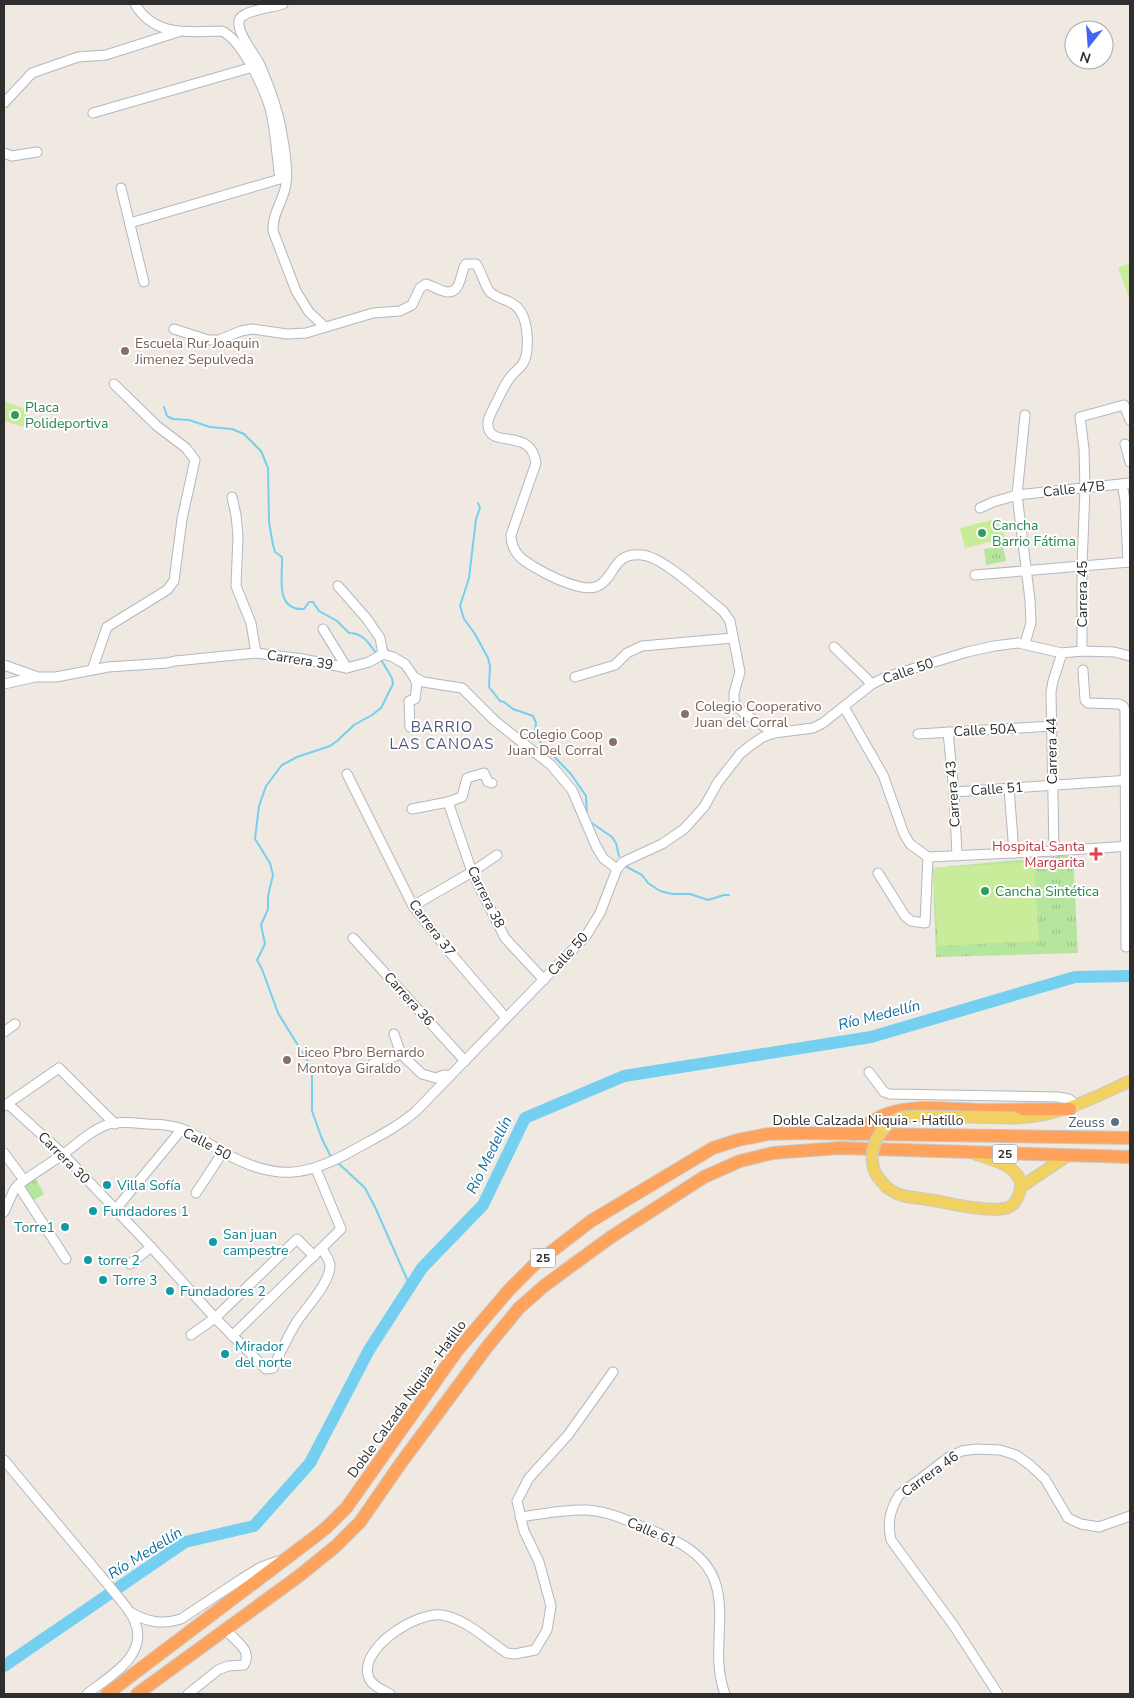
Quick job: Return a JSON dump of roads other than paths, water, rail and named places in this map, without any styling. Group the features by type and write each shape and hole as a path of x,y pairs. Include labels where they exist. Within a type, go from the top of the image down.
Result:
{"highway":[{"path":"854,1134 872,1121 900,1110 1018,1110 1073,1107"},
{"name":"Doble Calzada Niquia - Hatillo","path":"107,1694 327,1527 347,1507 457,1350 509,1290 534,1265 567,1238 625,1200 713,1148 738,1140 768,1134 1130,1138"},
{"name":"Doble Calzada Niquia - Hatillo","path":"137,1694 322,1558 349,1534 360,1522 401,1462 487,1347 519,1308 581,1258 704,1176 740,1161 773,1153 838,1148 1130,1158"}],"main road":[{"path":"974,1153 1010,1167 1019,1177 1021,1187 1014,1204 997,1209 900,1195 887,1188 877,1175 872,1154 880,1132 894,1120 905,1116 1016,1118 1042,1116 1073,1107 1130,1081"},
{"path":"1021,1187 1067,1156"}],"street":[{"path":"135,4 140,13 151,22 178,32"},
{"path":"283,4 245,14 240,17 239,22 244,38 259,64 276,106 284,193 275,213 273,231 296,291 310,312 325,327"},
{"path":"4,103 32,74 78,57 106,55 178,32 222,32 228,34 253,67 272,116 283,178"},
{"path":"93,113 253,67"},
{"path":"4,153 12,156 37,152"},
{"path":"130,223 283,178"},
{"path":"121,188 144,282"},
{"path":"174,330 208,340 219,340 241,331 252,329 287,334 306,333 373,313 400,311 412,305 420,288 426,284 446,292 454,290 459,284 466,264 476,264 489,290 514,304 523,316 526,329 526,351 523,364 508,380 489,417 488,425 490,432 494,436 524,442 535,455 536,463 511,535 511,543 519,556 554,576 581,588 599,586 624,558 643,555 662,562 723,611 730,621 740,672 734,693 734,703 745,714 774,733"},
{"path":"92,670 107,627 167,590 174,581 182,519 195,460 186,448 157,426 114,384"},
{"name":"Carrera 45","path":"1082,651 1082,566 1085,489 1084,449 1080,417 1124,405 1130,420"},
{"path":"1025,415 1017,495 1030,600 1031,623 1025,643"},
{"path":"1125,444 1130,462"},
{"path":"976,575 1129,562 1125,500 1126,484"},
{"name":"Calle 47B","path":"980,508 1017,495 1126,484"},
{"path":"232,498 238,524 236,586 251,622 256,653"},
{"path":"338,586 380,638 383,654 405,664 414,677 417,684 415,699 409,701 410,727"},
{"path":"323,629 346,668"},
{"path":"575,677 615,665 627,653 642,646 733,638"},
{"name":"Calle 50","path":"4,1212 14,1190 21,1183 100,1128 115,1124 128,1122 182,1129 242,1163 264,1170 302,1172 316,1169 339,1159 400,1124 450,1076 586,936 600,913 616,869 623,862 662,844 684,829 704,807 722,776 751,744 774,733 813,728 844,708 872,684 895,674 968,652 994,646 1025,643 1062,652 1114,652 1130,656"},
{"path":"834,647 872,684"},
{"name":"Carrera 44","path":"1054,851 1051,692 1062,652"},
{"name":"Carrera 39","path":"4,684 35,677 56,677 108,667 167,663 256,653 303,659 346,668 369,662 383,654"},
{"path":"4,665 35,677"},
{"path":"1083,670 1085,700 1088,703 1119,704 1125,710 1128,780 1128,911 1126,946"},
{"path":"414,677 424,682 462,688 495,721 551,765 572,790 602,858 616,869"},
{"path":"844,708 883,775 904,834 910,844 928,857 1128,846"},
{"name":"Calle 50A","path":"918,734 1052,726"},
{"name":"Carrera 43","path":"948,732 954,792 957,856"},
{"path":"412,809 448,802 462,797 467,778 484,773 488,782 492,783"},
{"name":"Carrera 37","path":"347,774 413,906 506,1018"},
{"name":"Calle 51","path":"954,792 1128,780"},
{"path":"1009,788 1014,853"},
{"name":"Carrera 38","path":"448,802 472,872 505,938 544,980"},
{"path":"413,906 472,872 497,855"},
{"path":"878,873 905,916 911,921 925,923 928,857"},
{"name":"Carrera 36","path":"353,938 465,1060"},
{"path":"4,1032 15,1024"},
{"path":"394,1034 402,1054 422,1074 430,1078 447,1074 450,1076"},
{"path":"372,1064 402,1054"},
{"path":"6,1105 59,1068 115,1124"},
{"path":"869,1072 884,1092 890,1094 1058,1097 1069,1099 1073,1107"},
{"name":"Carrera 30","path":"6,1105 63,1154 215,1318 266,1369 273,1368 281,1349 326,1280 330,1267 328,1258 322,1249"},
{"path":"115,1210 182,1129"},
{"path":"196,1193 223,1152"},
{"path":"4,1153 66,1259"},
{"path":"232,1336 341,1230 316,1169"},
{"path":"192,1335 215,1318 297,1239 314,1256"},
{"path":"130,1264 151,1247"},
{"path":"390,1694 369,1679 368,1671 372,1654 383,1641 397,1631 424,1617 440,1615 460,1620 508,1653 515,1654 535,1650 547,1630 551,1606 538,1562 524,1531 517,1501 529,1478 568,1435 613,1372"},
{"name":"Carrera 46","path":"998,1694 954,1626 891,1540 888,1524 894,1503 899,1495 949,1457 962,1451 976,1449 1000,1450 1016,1455 1030,1465 1044,1479 1068,1518 1081,1524 1099,1527 1130,1516"},
{"path":"4,1460 130,1612 136,1623 138,1632 136,1648 132,1656 125,1664 90,1692"},
{"name":"Calle 61","path":"520,1517 588,1510 627,1520 671,1538 694,1553 708,1567 716,1586 719,1612 718,1664 725,1694"},
{"path":"130,1612 139,1618 153,1622 163,1623 181,1619 261,1568 287,1558"},
{"path":"188,1694 218,1670 228,1666 244,1665 248,1659 247,1652 225,1629"}],"waterway":[{"path":"164,407 167,416 173,419 189,420 210,427 232,429 244,434 261,451 268,468 269,522 273,545 275,552 282,557 281,582 284,598 294,608 304,609 309,602 313,602 319,611 337,621 349,633 354,633 365,639 376,653"},
{"name":"BARRIO LAS CANOAS","path":"478,503 480,508 476,519 469,578 460,606 464,619 475,634 488,658 490,666 489,687 500,701 513,709 533,716 536,723 535,731 541,743 571,774 586,796 587,815"},
{"path":"333,1158 322,1139 312,1111 312,1068 278,1013 257,960 265,944 261,925 268,909 268,896 273,875 270,863 255,839 259,806 266,786 282,765 297,757 330,746 354,725 381,708 393,684 392,678 380,658"},
{"name":"BARRIO LAS CANOAS","path":"589,821 612,837 616,843 619,856"},
{"name":"BARRIO LAS CANOAS","path":"625,866 642,875 648,883 660,891 672,894 690,894 708,900 729,895"},
{"name":"Río Medellín","path":"4,1666 185,1542 254,1526 310,1463 369,1350 422,1268 483,1205 525,1118 624,1076 871,1037 1075,977 1130,976"},
{"path":"336,1161 365,1188 410,1286"}],"place":[{"name":"Escuela Rur Joaquin Jimenez Sepulveda","path":"125,351"},
{"name":"Placa Polideportiva","path":"15,415"},
{"name":"Cancha Barrio Fátima","path":"982,533"},
{"name":"Colegio Cooperativo Juan del Corral","path":"685,714"},
{"name":"Colegio Coop Juan Del Corral","path":"613,742"},
{"name":"Hospital Santa Margarita","path":"1096,854"},
{"name":"Cancha Sintética","path":"985,891"},
{"name":"Liceo Pbro Bernardo Montoya Giraldo","path":"287,1060"},
{"name":"Zeuss","path":"1115,1122"},
{"name":"Villa Sofía","path":"107,1185"},
{"name":"Fundadores 1","path":"93,1211"},
{"name":"Torre1","path":"65,1227"},
{"name":"San juan campestre","path":"213,1242"},
{"name":"torre 2","path":"88,1260"},
{"name":"Torre 3","path":"103,1280"},
{"name":"Fundadores 2","path":"170,1291"},
{"name":"Mirador del norte","path":"225,1354"}],"district":[{"name":"BARRIO LAS CANOAS","path":"442,736"}]}
